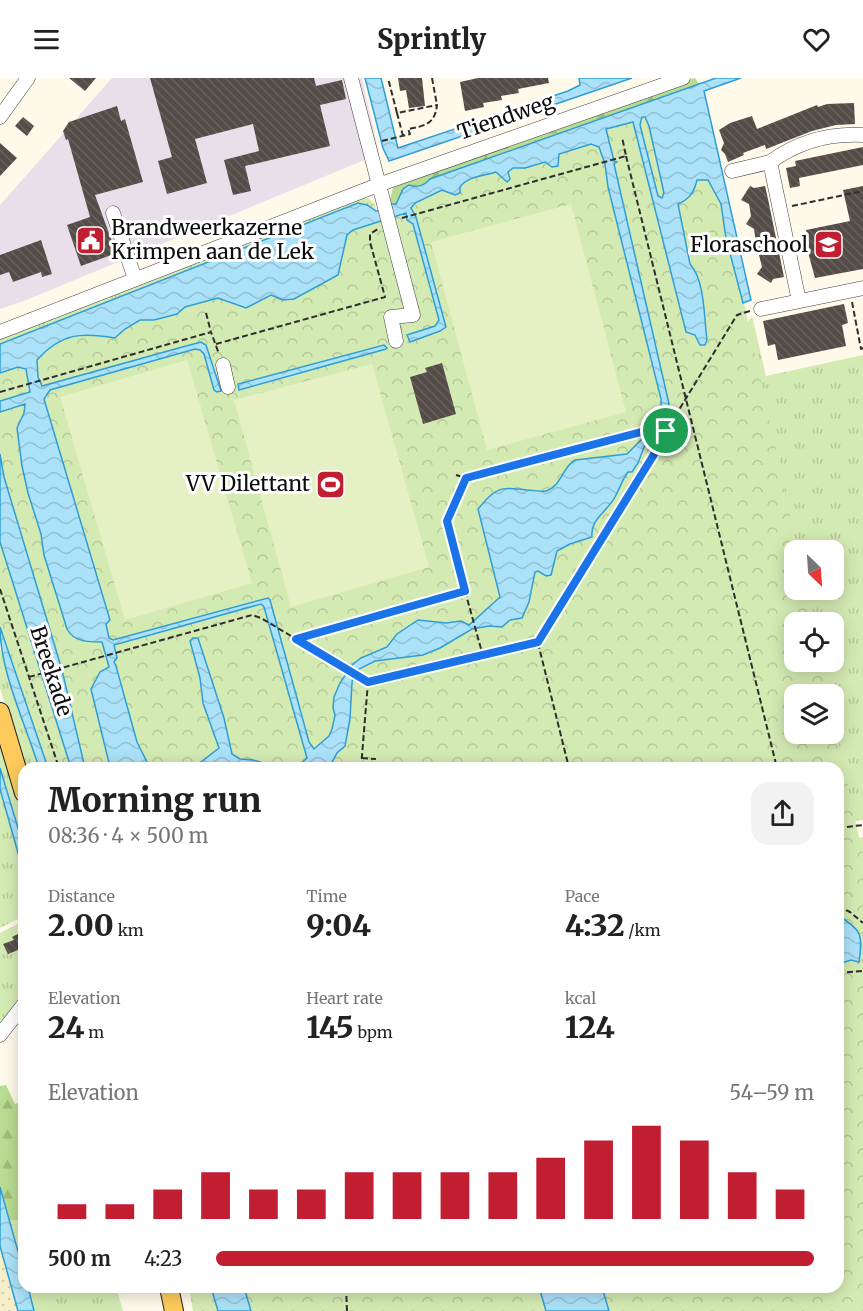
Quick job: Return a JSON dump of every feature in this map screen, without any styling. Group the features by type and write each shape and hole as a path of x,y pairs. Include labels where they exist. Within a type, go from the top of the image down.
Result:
{"main road":[{"path":"0,712 18,773"},
{"path":"170,1293 174,1311"}],"street":[{"path":"0,117 28,78"},
{"path":"351,78 413,315 392,317 396,341"},
{"name":"Tiendweg","path":"0,332 97,295 133,274 683,78"},
{"path":"732,171 770,162 804,143 835,134 863,135"},
{"path":"770,162 799,301"},
{"path":"113,213 133,274"},
{"path":"761,309 856,290"},
{"path":"222,365 228,387"},
{"path":"0,1035 18,1012"}],"path":[{"path":"388,78 403,136"},
{"path":"379,141 410,134 408,129 426,126 432,122 437,105 432,78"},
{"path":"397,113 437,105"},
{"path":"622,137 776,762"},
{"path":"216,344 385,297 370,242 370,234 387,222 626,156"},
{"path":"781,209 863,191"},
{"path":"856,290 861,349 863,348"},
{"path":"29,677 252,615 261,618 368,682 538,642 737,315 747,312"},
{"path":"206,314 222,365"},
{"path":"0,392 211,332"},
{"path":"456,475 466,478 645,431 659,429 666,431"},
{"path":"466,478 447,521 483,656"},
{"name":"Breekade","path":"0,589 57,762"},
{"path":"296,639 465,591"},
{"path":"538,642 568,762"},
{"path":"362,762 368,682"},
{"path":"362,758 376,759"},
{"path":"844,827 863,825"},
{"path":"844,909 863,923"},
{"path":"844,972 863,970"},
{"path":"346,1293 347,1311"}],"shaded area":[{"path":"112,78 362,78 379,154 0,309 0,205"},
{"path":"0,1246 18,1311 0,1311"}],"green space":[{"path":"695,78 699,84 430,179 424,185 403,189 396,204 393,206 389,203 393,188 398,183"},
{"path":"697,89 796,540 784,540 784,600 808,600 811,612 784,612 784,672 823,672 826,684 784,684 784,744 839,744 843,762 48,762 0,611 0,361"},
{"path":"360,197 368,198 375,204 376,211 367,205 357,203 0,344 0,337"},
{"path":"571,204 626,412 487,450 431,242"},
{"path":"752,316 766,376 863,355 863,820 852,821 844,791 844,762 837,762 835,744 844,744 844,684 793,684 790,672 844,672 844,612 784,612 784,648 713,377"},
{"path":"187,360 252,583 125,620 60,397"},
{"name":"VV Dilettant","path":"372,364 429,567 291,607 234,400"},
{"path":"0,604 52,762 46,762 0,627"},
{"path":"0,648 37,762 22,762 0,688"},
{"path":"0,735 18,794 18,828 0,768"},
{"path":"844,768 859,838 863,837 863,1311 193,1311 190,1293 844,1293"},
{"path":"0,789 18,853 18,919 0,928"},
{"path":"18,924 18,1004 0,1025 0,933"},
{"path":"6,1085 15,1104 18,1103 18,1220 8,1221 0,1187 0,1086"},
{"path":"18,1220 18,1254 8,1221"},
{"path":"30,1293 118,1293 123,1311 34,1311"}],"water":[{"path":"365,78 381,78 398,148 568,91 580,85 579,78 632,78 389,161 383,148"},
{"path":"716,78 741,78 704,91 751,300 743,303 726,238 721,204 708,180 697,180 691,195 678,204 690,264 701,289 707,340 705,345 700,345 695,335 686,332 633,122 606,129 614,161 617,162 614,164 669,404 661,418 652,421 661,407 661,399 608,187 605,164 599,147 591,144 559,154 558,166 552,167 545,162 525,168 513,168 508,172 510,179 507,182 496,172 476,177 463,183 460,193 455,195 442,190 415,203 411,208 416,217 446,327 440,331 410,342 407,335 435,326 439,320 413,224 407,220 406,213 353,230 347,235 338,275 294,299 283,300 271,295 246,308 218,298 185,307 177,314 154,320 140,320 115,338 82,335 55,344 37,360 38,377 42,386 201,342 206,345 221,391 214,390 204,354 195,349 50,390 44,399 110,620 106,624 109,638 113,640 268,598 309,742 314,749 329,736 335,715 334,697 352,665 361,658 387,647 397,634 418,620 446,623 461,621 469,625 500,597 478,509 490,496 504,489 546,491 559,481 567,467 575,460 627,454 643,438 648,437 638,463 632,472 628,472 612,502 596,520 592,537 557,551 551,575 546,576 538,571 535,572 529,602 522,618 510,620 502,627 489,626 472,629 423,655 375,661 359,669 353,676 350,719 345,746 337,753 332,762 303,762 307,758 264,607 261,604 114,645 117,658 114,662 137,742 147,762 109,762 91,689 100,672 109,667 102,642 77,639 67,629 44,555 41,534 22,466 17,428 24,413 25,404 0,412 0,401 30,392 26,369 18,367 0,373 0,344 358,203 367,205 376,211 392,208 391,204 396,204 403,189 409,185 421,186 430,179","holes":["642,117 645,117 664,193 662,198 658,196 640,125"]},
{"path":"384,345 386,349 239,390 238,384"},
{"path":"0,454 4,477 62,670 84,762 69,762 0,542"},
{"path":"0,627 46,762 37,762 9,680 1,644"},
{"path":"198,638 224,718 232,754 240,759 260,762 201,762 219,748 203,703 200,678 190,641"},
{"path":"0,768 18,828 18,853 0,789"},
{"path":"844,919 852,925 860,939 859,962 851,960 844,962"},
{"path":"0,1187 18,1252 18,1293 30,1293 34,1311 18,1311 0,1246"},
{"path":"213,1293 246,1293 251,1311 218,1311"},
{"path":"541,1293 604,1293 609,1311 546,1311"}],"building":[{"path":"69,78 96,78 85,91"},
{"path":"150,78 314,78 316,86 342,80 346,99 320,105 330,146 245,166 251,191 233,195 224,160 259,151 253,124 195,139 207,183 167,194 158,161 172,157"},
{"path":"398,78 422,78 425,106 409,108 406,90 400,91"},
{"path":"478,78 548,78 549,83 518,89 519,93 501,96 502,100 483,103 484,107 465,111 460,82"},
{"path":"854,103 855,124 836,125 812,131 766,149 765,145 743,153 744,155 728,162 721,150 724,143 719,130 730,123 752,116 757,129 817,105 818,107 827,104"},
{"path":"117,106 121,121 125,119 143,182 95,195 114,247 111,248 114,254 81,266 67,225 90,217 68,139 66,140 63,131 69,122"},
{"path":"23,117 34,126 27,136 15,126"},
{"path":"0,143 17,158 0,176"},
{"path":"863,147 863,165 799,178 800,186 790,188 786,168 796,166 795,161"},
{"path":"750,186 754,188 765,186 768,199 784,277 773,279 771,283 757,274 762,267 759,255 752,249 757,242 754,229 746,224 751,216 749,204 741,200"},
{"path":"863,186 863,269 815,278 806,245 809,245 806,230 850,221 843,190"},
{"path":"41,240 52,274 42,277 41,272 13,282 9,272 0,275 0,255"},
{"path":"844,304 848,323 842,325 846,346 778,360 775,344 768,346 763,321"},
{"path":"442,363 456,414 423,424 410,377 427,372 425,368"},
{"path":"18,934 18,950 8,954 3,944 14,940 12,937"}],"place":[{"name":"Brandweerkazerne Krimpen aan de Lek","path":"90,240"},
{"name":"Floraschool","path":"829,245"},
{"name":"VV Dilettant","path":"331,484"}],"route":[{"path":"659,429 666,431 653,456 538,642 368,682 296,639 465,591 447,521 466,478 645,431 659,429"}]}
